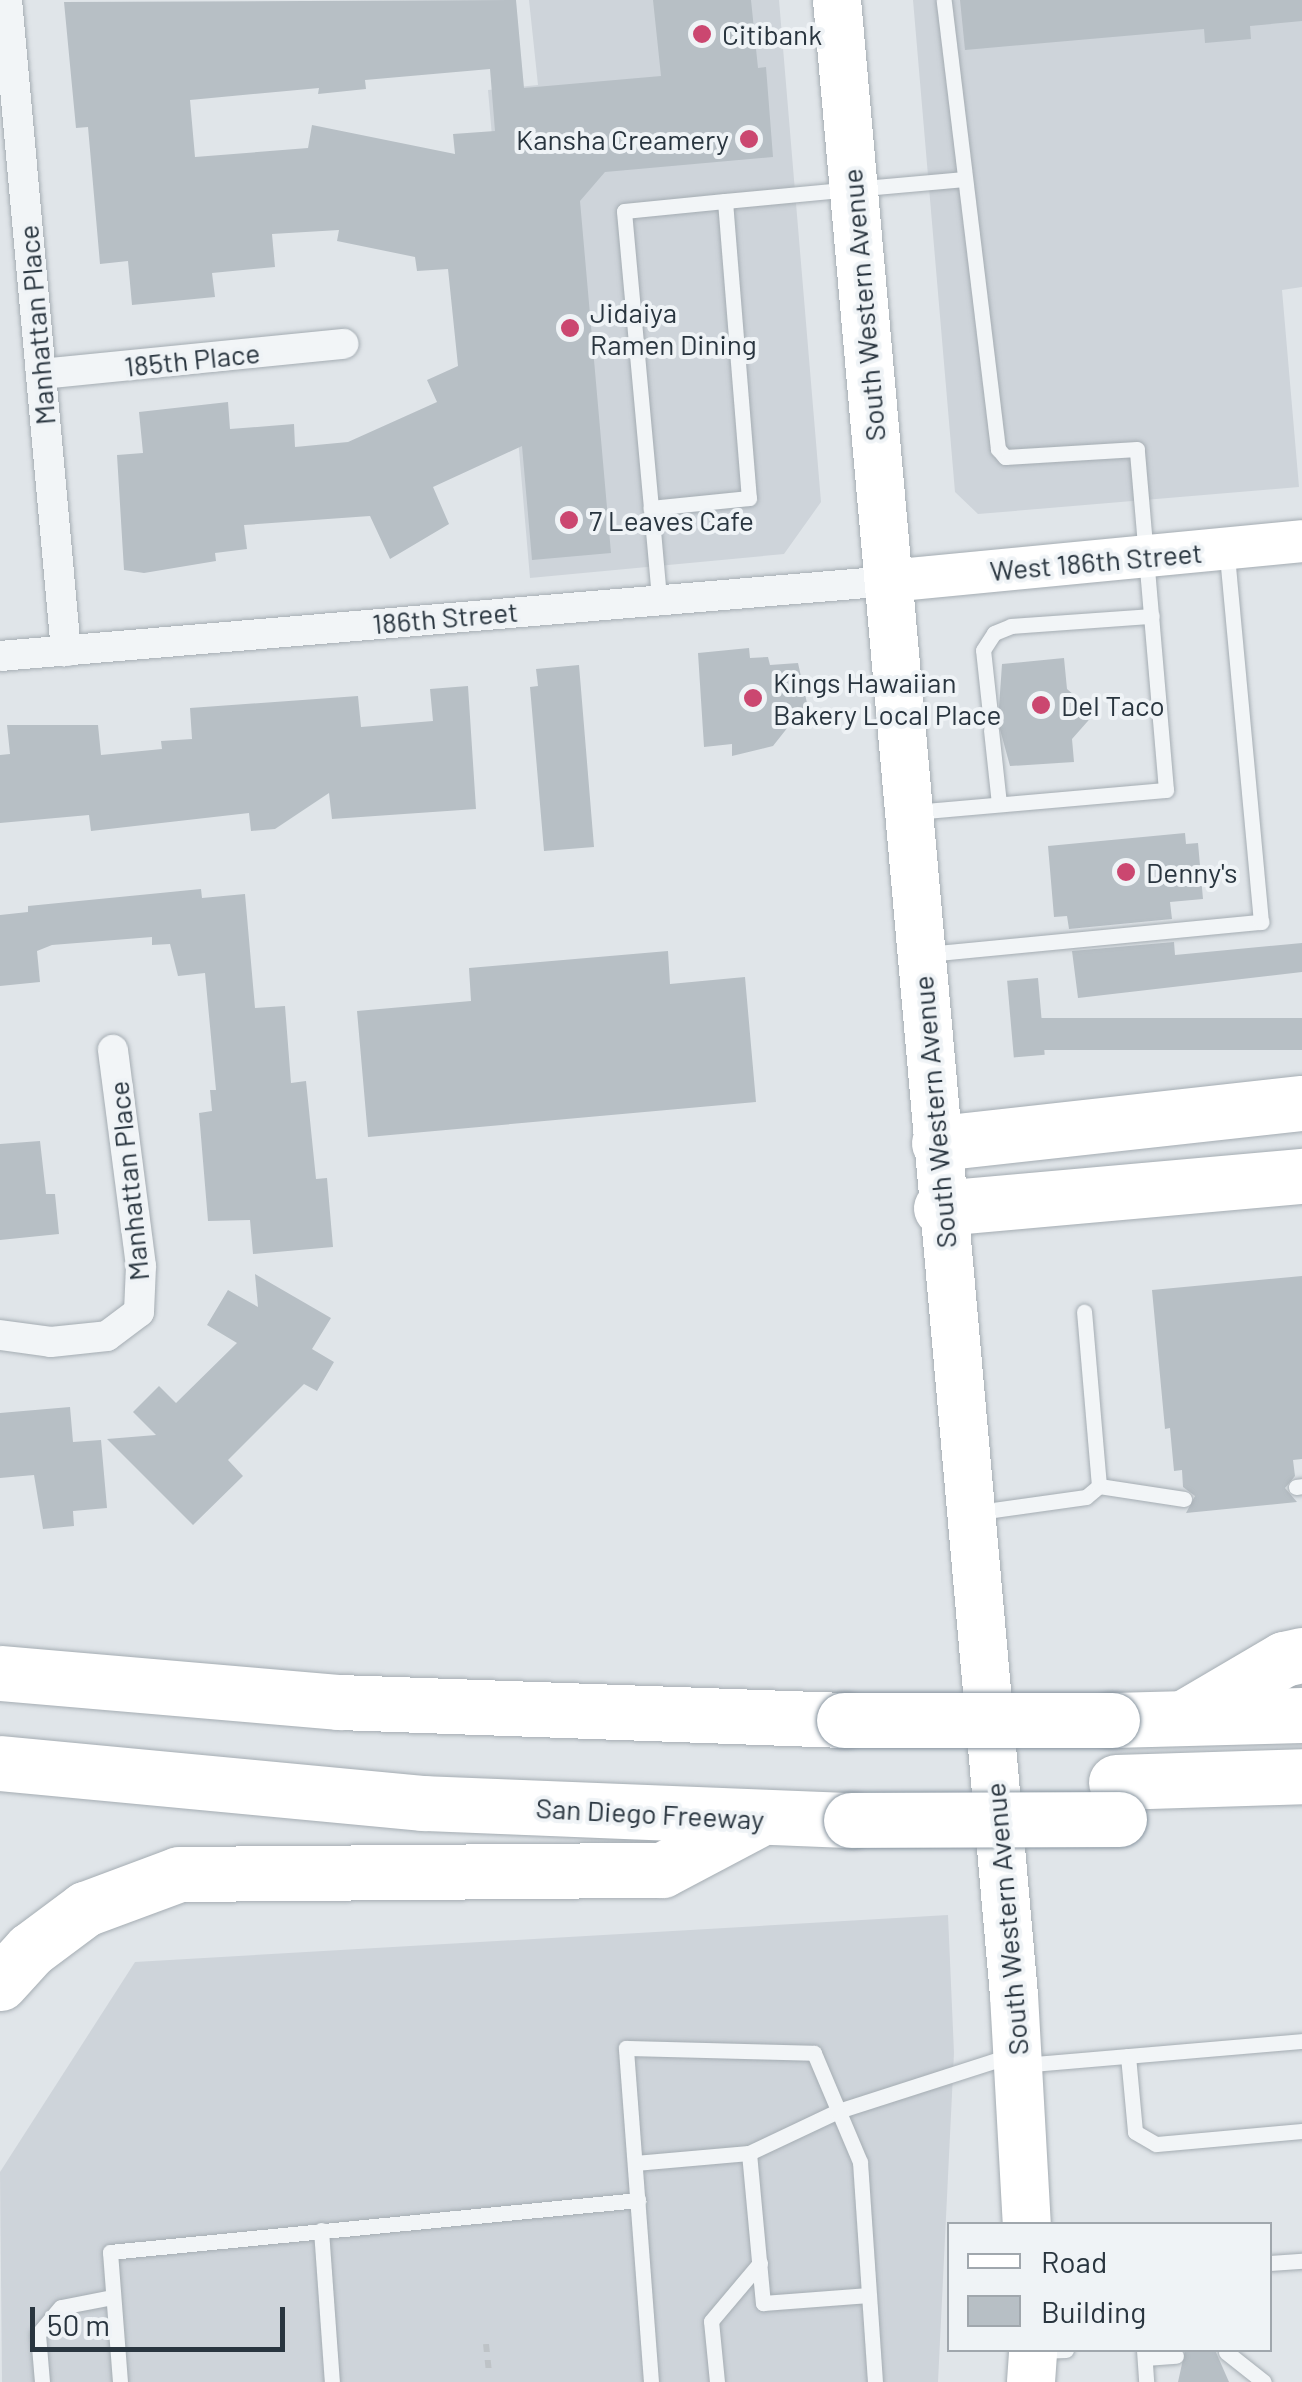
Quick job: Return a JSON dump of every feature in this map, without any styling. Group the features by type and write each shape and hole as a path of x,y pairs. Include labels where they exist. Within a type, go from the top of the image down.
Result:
{"highway":[{"path":"938,1142 1302,1103"},
{"path":"941,1208 1302,1176"},
{"path":"1183,1719 1284,1659 1302,1655"},
{"name":"San Diego Freeway","path":"12,1675 339,1702 847,1771 1116,1769 1302,1814"},
{"name":"San Diego Freeway","path":"0,1763 423,1803 760,1818 847,1771 1116,1769 1183,1719 1302,1715"},
{"path":"0,1728 118,1745 462,1772 847,1771"},
{"path":"1116,1769 1302,1748"},
{"path":"1116,1769 1302,1776"},
{"path":"0,1983 85,1909 179,1874 662,1870 760,1818"}],"main road":[{"name":"South Western Avenue","path":"837,0 1018,2060 1027,2222"}],"street":[{"name":"Manhattan Place","path":"7,0 66,650"},
{"name":"185th Place","path":"41,374 344,344"},
{"name":"West 186th Street","path":"890,581 1302,541"},
{"name":"186th Street","path":"0,656 890,581"},
{"name":"Manhattan Place","path":"0,1335 51,1342 107,1336 139,1312 141,1266 113,1050"}],"lane":[{"path":"909,812 1166,790 1136,446 1000,454 944,0"},
{"path":"659,598 624,211 964,179"},
{"path":"651,508 749,498 724,201"},
{"path":"922,954 1261,922 1226,548"},
{"path":"999,804 983,650 994,633 1011,626 1152,616"},
{"path":"1084,1312 1099,1486"},
{"path":"970,1514 1086,1496 1099,1486 1184,1499"},
{"path":"635,2163 749,2152 838,2111 1018,2060 1128,2056 1302,2041"},
{"path":"651,2382 626,2048 814,2053 860,2162 876,2382"},
{"path":"1128,2056 1136,2132 1156,2144 1302,2131"},
{"path":"749,2152 763,2304 869,2295"},
{"path":"120,2382 110,2252 638,2200"},
{"path":"321,2230 332,2382"},
{"path":"1272,2263 1302,2261"},
{"path":"717,2382 712,2321 760,2263"},
{"path":"42,2382 38,2334 61,2307 112,2297"},
{"path":"1226,2352 1264,2382"},
{"path":"1146,2382 1144,2354 1176,2356"}],"path":[{"path":"486,2344 489,2373"}],"shaded area":[{"path":"529,0 779,0 821,502 784,554 530,578 488,90 538,85"},
{"path":"913,0 1302,0 1302,287 1282,290 1299,487 978,514 955,492"},
{"path":"948,1915 954,2053 938,2382 2,2382 0,2172 135,1962"}],"building":[{"path":"516,0 524,88 661,76 653,0 751,0 758,68 766,67 773,157 605,172 580,201 611,553 532,560 522,446 433,487 449,524 390,559 370,516 244,525 247,549 215,553 216,561 144,573 124,570 117,455 143,453 139,412 228,402 230,429 294,424 295,447 348,442 437,402 427,380 458,366 448,269 417,271 415,257 337,241 339,230 272,234 275,267 212,273 215,297 132,305 128,261 100,264 88,127 76,128 64,2","holes":["490,69 495,131 453,134 455,154 312,125 308,148 195,157 190,100 319,88 318,94 366,89 365,80"]},
{"path":"960,0 1302,0 1302,21 1250,26 1251,39 1205,43 1204,29 965,50"},
{"name":"Kings Hawaiian Bakery Local Place","path":"749,648 750,658 768,657 770,665 798,663 807,703 773,746 732,756 732,744 704,747 698,653"},
{"name":"Del Taco","path":"1064,658 1067,689 1095,713 1072,739 1074,762 1010,766 998,722 1002,664"},
{"path":"579,665 594,847 544,851 530,687 538,686 536,669"},
{"path":"468,686 476,809 332,819 329,793 275,829 251,831 249,813 91,831 89,815 0,823 0,755 10,754 7,725 98,725 101,755 162,749 161,741 192,739 190,708 358,696 361,727 433,721 430,689"},
{"name":"Denny's","path":"1185,833 1186,844 1198,843 1203,899 1170,902 1172,919 1069,929 1067,916 1054,917 1048,846"},
{"path":"201,889 202,898 245,894 255,1008 285,1006 291,1083 306,1081 316,1179 327,1178 333,1247 253,1254 250,1220 208,1221 199,1113 212,1111 210,1090 216,1090 205,973 178,976 170,944 152,945 152,937 52,945 37,951 40,982 0,986 0,915 28,912 28,906"},
{"path":"1174,942 1175,955 1302,943 1302,972 1078,998 1072,951"},
{"path":"668,951 670,984 745,977 756,1102 368,1137 357,1011 471,1001 469,968"},
{"path":"1038,978 1045,1055 1014,1057 1007,981"},
{"path":"1040,1018 1302,1018 1302,1050 1040,1050"},
{"path":"40,1141 46,1194 55,1194 59,1234 0,1240 0,1144"},
{"path":"255,1274 331,1318 312,1349 334,1362 317,1391 304,1384 228,1460 243,1476 193,1525 107,1439 156,1435 133,1412 159,1386 176,1403 237,1343 207,1325 228,1290 258,1307"},
{"path":"1302,1276 1302,1459 1293,1460 1295,1476 1285,1488 1297,1502 1186,1513 1195,1496 1183,1487 1182,1470 1174,1471 1170,1428 1165,1429 1152,1290"},
{"path":"70,1407 73,1442 101,1440 107,1508 73,1511 74,1526 43,1529 34,1475 0,1478 0,1413"},
{"path":"1185,2352 1216,2352 1229,2382 1178,2382"}],"place":[{"name":"Citibank","path":"702,34"},
{"name":"Kansha Creamery","path":"749,139"},
{"name":"Jidaiya Ramen Dining","path":"570,328"},
{"name":"7 Leaves Cafe","path":"569,520"},
{"name":"Kings Hawaiian Bakery Local Place","path":"753,698"},
{"name":"Del Taco","path":"1041,705"},
{"name":"Denny's","path":"1126,872"}]}
